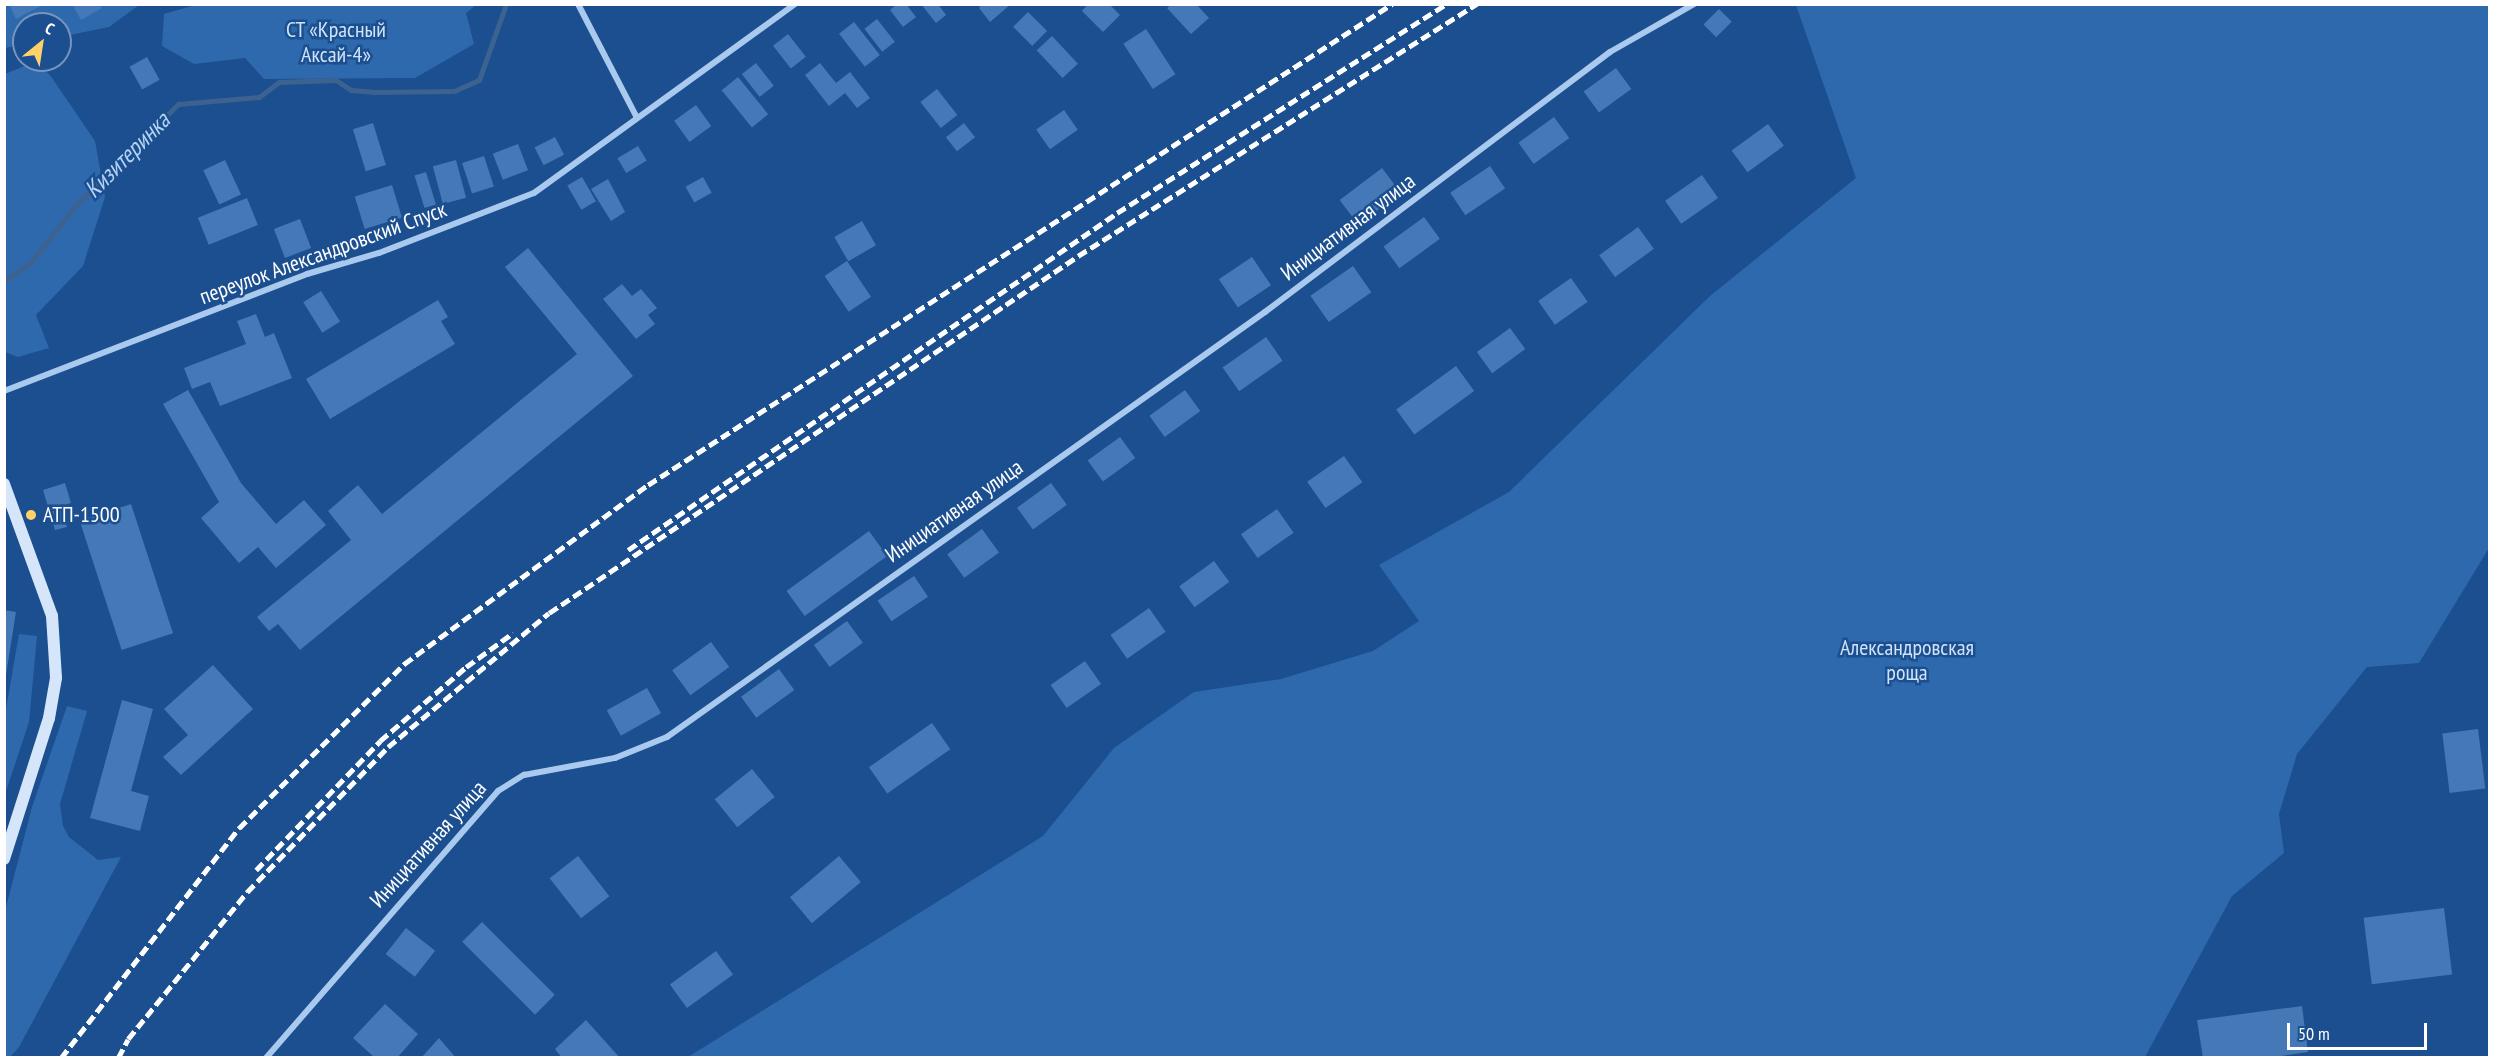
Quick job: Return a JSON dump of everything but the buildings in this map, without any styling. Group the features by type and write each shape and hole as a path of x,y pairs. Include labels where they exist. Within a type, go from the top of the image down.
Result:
{"street":[{"path":"578,4 637,118"},
{"name":"переулок Александровский Спуск","path":"4,390 307,274 379,253 534,193 795,4"},
{"name":"Инициативная улица","path":"266,1058 498,791 524,775 615,758 667,737 1265,312 1610,52 1694,4"},
{"path":"4,484 52,616 56,678 49,718 4,859"}],"green space":[{"path":"5,5 139,5 109,27 72,35 72,12 12,12 12,47 5,48"},
{"name":"СТ «Красный Аксай-4»","path":"195,5 476,5 466,13 474,44 415,78 264,79 245,58 194,64 162,46 164,14"},
{"name":"Александровская роща","path":"1796,5 2489,5 2489,548 2419,663 2367,667 2297,754 2279,814 2284,853 2232,896 2145,1057 688,1057 1043,836 1114,748 1194,692 1281,679 1373,651 1419,621 1379,565 1509,492 1710,296 1856,178"},
{"path":"12,71 46,72 50,75 95,141 105,197 83,266 36,315 49,348 18,357 5,352 5,74"},
{"path":"19,634 37,636 29,722 5,794 5,715"},
{"path":"67,706 87,711 60,804 63,826 69,837 98,860 121,857 19,1047 10,1057 5,1057 5,911 32,807"}],"waterway":[{"name":"Кизитеринка","path":"4,281 30,263 76,205 178,104 259,97 279,82 336,80 351,90 372,92 454,91 479,80 506,4"}],"railway":[{"path":"61,1058 239,828 404,664 648,485 1392,4"},
{"path":"628,550 1117,213 1446,4"},
{"path":"118,1058 128,1039 247,892 388,747 549,613 1078,256 1477,4"},
{"path":"256,870 380,741 466,667 513,633"}],"place":[{"name":"АТП-1500","path":"31,515"}]}
